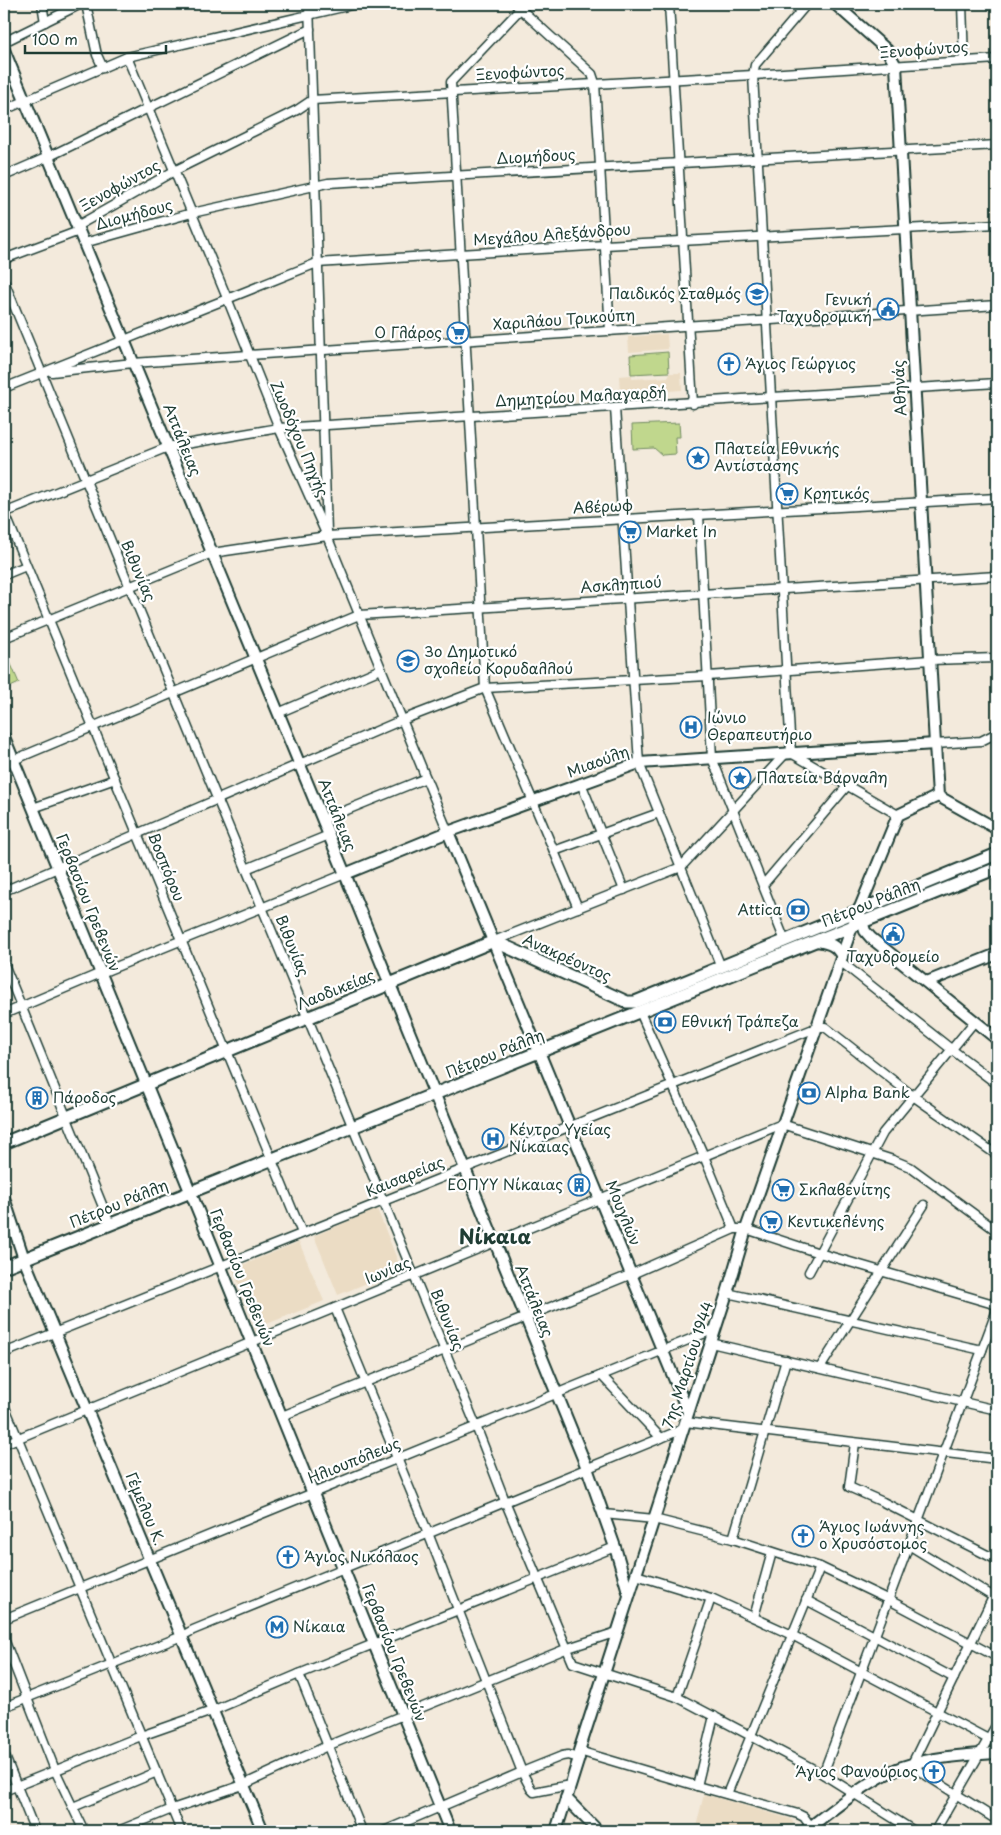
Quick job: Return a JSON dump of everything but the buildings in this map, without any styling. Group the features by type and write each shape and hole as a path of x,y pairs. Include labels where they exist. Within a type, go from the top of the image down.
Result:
{"main road":[{"path":"835,4 887,50 896,66"},
{"name":"Αττάλειας","path":"4,50 329,835 587,1468 615,1547 629,1595"},
{"name":"Αθηνάς","path":"896,66 938,796"},
{"name":"Γερβασίου Γρεβενών","path":"4,737 8,762 33,808 58,868 450,1831"},
{"name":"Μιαούλη","path":"345,874 448,832 638,763 935,744"},
{"path":"898,815 938,796 997,829"},
{"name":"7ης Μαρτίου 1944","path":"556,1831 604,1673 746,1229 841,959 898,815"},
{"name":"Μουγλών","path":"448,832 664,1350 686,1421"},
{"name":"Πέτρου Ράλλη","path":"4,1267 817,941 997,854"},
{"name":"Πέτρου Ράλλη","path":"627,1002 638,1002 785,942 858,920 997,868"},
{"path":"858,920 871,938 997,1039"},
{"path":"817,941 836,946 841,959"},
{"name":"Λαοδικείας","path":"4,1143 494,942"},
{"name":"Ανακρέοντος","path":"494,942 627,1002"},
{"path":"927,982 997,954"},
{"name":"Γέμελου Κ.","path":"4,1198 24,1259 262,1831"},
{"path":"810,1830 854,1794 900,1768 931,1760 997,1753"},
{"path":"566,1798 598,1831"}],"street":[{"path":"42,4 45,22"},
{"path":"4,42 81,4"},
{"path":"86,4 97,55 103,68"},
{"path":"309,4 327,536"},
{"path":"4,110 127,57 356,4"},
{"path":"669,4 693,404"},
{"path":"681,867 788,753 787,670 754,75 755,65 807,4"},
{"path":"962,4 964,61"},
{"path":"578,908 485,688 451,82 520,5 592,74 595,83 610,331"},
{"path":"4,176 48,157 310,28"},
{"name":"Ζωοδόχου Πηγής","path":"127,57 228,298 279,428 327,536 358,616 448,832"},
{"name":"Ξενοφώντος","path":"4,259 78,229 174,171 297,110 312,100 997,59"},
{"name":"Διομήδους","path":"84,243 192,213 328,183 997,145"},
{"name":"Μεγάλου Αλεξάνδρου","path":"42,373 318,263 604,245 997,224"},
{"name":"Βιθυνίας","path":"4,281 216,800 476,1426 505,1502 573,1663 604,1673"},
{"name":"Χαριλάου Τρικούπη","path":"42,373 134,363 997,305"},
{"path":"4,388 42,373"},
{"name":"Δημητρίου Μαλαγαρδή","path":"4,512 168,447 279,428 693,404 997,383"},
{"path":"615,408 638,763 721,967"},
{"name":"Αβέρωφ","path":"4,638 212,553 327,536 997,498"},
{"name":"Βοσπόρου","path":"4,512 302,1233"},
{"path":"698,515 712,758 785,942"},
{"path":"4,575 26,566"},
{"name":"Ασκληπιού","path":"8,762 358,616 997,576"},
{"path":"4,891 402,720 485,688 708,676 930,660 997,658"},
{"path":"278,713 381,669"},
{"path":"935,744 981,741 997,733"},
{"path":"788,753 848,785 898,815"},
{"path":"322,820 426,778"},
{"path":"33,808 115,779"},
{"path":"582,783 624,890"},
{"path":"763,885 848,785"},
{"path":"554,851 659,813"},
{"path":"246,869 329,835"},
{"name":"Λαοδικείας","path":"494,942 681,867"},
{"path":"4,1014 345,874"},
{"path":"841,959 997,1084"},
{"path":"4,964 110,1224"},
{"path":"640,1012 734,1229"},
{"path":"809,1272 872,1153 893,1119 975,1021"},
{"path":"818,1027 825,1028 913,1096 997,1155"},
{"name":"Καισαρείας","path":"4,1354 818,1027"},
{"path":"782,1124 910,1167 997,1231"},
{"name":"Ιωνίας","path":"4,1444 782,1124"},
{"path":"820,1368 924,1205"},
{"path":"282,1416 632,1274 734,1229 746,1229 819,1253 997,1305"},
{"path":"727,1293 982,1350"},
{"path":"335,1308 428,1533 530,1789 534,1792 570,1785"},
{"path":"823,1774 997,1310"},
{"name":"Ηλιουπόλεως","path":"4,1619 715,1329"},
{"path":"711,1343 997,1410"},
{"path":"733,1539 786,1360"},
{"path":"601,1375 661,1438"},
{"path":"4,1405 181,1831"},
{"path":"4,1707 182,1636 661,1438 686,1421 997,1459"},
{"path":"855,1443 849,1487 919,1519 997,1560"},
{"path":"604,1514 654,1519 733,1539 820,1567 997,1657"},
{"path":"909,1545 996,1595 911,1765 997,1820"},
{"path":"4,1791 141,1736 212,1711 457,1609 615,1547"},
{"path":"754,1617 772,1552"},
{"path":"728,1794 820,1567"},
{"path":"636,1575 711,1598 754,1617 792,1635 988,1739"},
{"path":"677,1697 711,1598"},
{"path":"806,1600 954,1678"},
{"path":"118,1831 172,1809 243,1784 402,1714 568,1648 617,1632"},
{"path":"4,1639 56,1770 84,1831"},
{"path":"604,1673 677,1697 823,1774 914,1831"},
{"path":"298,1674 362,1831"},
{"path":"697,1786 714,1716"},
{"path":"935,1831 997,1724"},
{"path":"4,1754 35,1831"},
{"path":"384,1831 562,1756 579,1754 798,1814 804,1817 810,1830"},
{"path":"73,1807 156,1772"}],"shaded area":[{"path":"667,334 668,349 629,352 628,337"},
{"path":"669,373 681,373 682,390 620,394 619,376 632,375 632,379 669,377"},
{"path":"377,1209 401,1269 338,1295 314,1236"},
{"path":"299,1242 324,1301 257,1328 233,1269"},
{"path":"704,1794 791,1819 794,1824 784,1831 695,1831"}],"green space":[{"path":"668,352 669,372 631,374 630,355"},
{"path":"679,423 680,437 675,437 676,454 662,455 654,448 633,449 632,425"},
{"path":"4,648 19,683 4,690"}],"place":[{"name":"Παιδικός Σταθμός","path":"757,294"},
{"name":"Γενική Ταχυδρομική","path":"888,309"},
{"name":"Ο Γλάρος","path":"458,333"},
{"name":"Άγιος Γεώργιος","path":"729,364"},
{"name":"Πλατεία Εθνικής Αντίστασης","path":"698,458"},
{"name":"Κρητικός","path":"787,494"},
{"name":"Market In","path":"630,532"},
{"name":"3ο Δημοτικό σχολείο Κορυδαλλού","path":"408,661"},
{"name":"Ιώνιο Θεραπευτήριο","path":"691,727"},
{"name":"Πλατεία Βάρναλη","path":"740,778"},
{"name":"Attica","path":"798,910"},
{"name":"Ταχυδρομείο","path":"893,934"},
{"name":"Εθνική Τράπεζα","path":"665,1022"},
{"name":"Alpha Bank","path":"809,1093"},
{"name":"Πάροδος","path":"37,1098"},
{"name":"Κέντρο Υγείας Νίκαιας","path":"493,1139"},
{"name":"ΕΟΠΥΥ Νίκαιας","path":"579,1185"},
{"name":"Σκλαβενίτης","path":"783,1190"},
{"name":"Κεντικελένης","path":"771,1222"},
{"name":"Άγιος Ιωάννης ο Χρυσόστομος","path":"803,1536"},
{"name":"Άγιος Νικόλαος","path":"288,1557"},
{"name":"Νίκαια","path":"277,1627"},
{"name":"Άγιος Φανούριος","path":"934,1772"}],"district":[{"name":"Νίκαια","path":"495,1237"}]}
